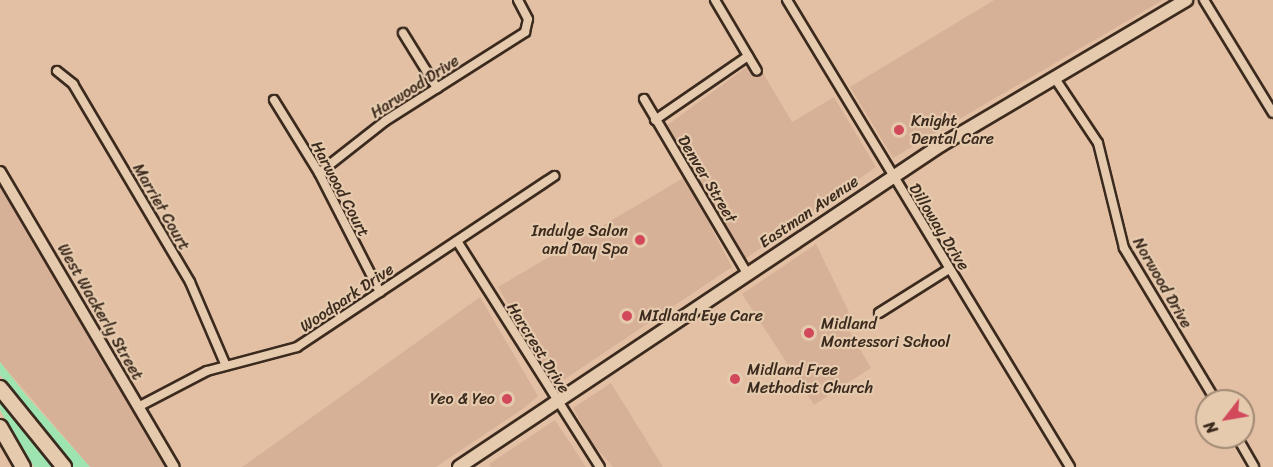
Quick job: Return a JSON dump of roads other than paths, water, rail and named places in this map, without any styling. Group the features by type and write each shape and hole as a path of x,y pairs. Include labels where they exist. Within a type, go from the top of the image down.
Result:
{"highway":[{"path":"0,388 63,467"},
{"path":"0,427 23,467"}],"main road":[{"name":"Eastman Avenue","path":"459,467 892,177 1054,77 1186,0"}],"street":[{"name":"Harwood Drive","path":"319,173 437,88 519,37 527,27 518,0"},
{"path":"715,0 757,70"},
{"name":"Dilloway Drive","path":"787,0 892,177 1070,467"},
{"path":"1204,0 1273,113"},
{"path":"404,33 437,88"},
{"path":"655,120 748,57"},
{"name":"Marriet Court","path":"57,71 73,84 190,282 226,366"},
{"name":"Norwood Drive","path":"1054,77 1098,143 1124,248 1209,389"},
{"name":"Harwood Court","path":"274,99 319,173 380,292"},
{"name":"Denver Street","path":"644,99 747,273"},
{"name":"West Wackerly Street","path":"0,172 174,467"},
{"name":"Woodpark Drive","path":"138,407 186,380 226,366 297,347 554,176"},
{"name":"Harcrest Drive","path":"457,241 555,402 600,467"},
{"path":"879,313 949,269"},
{"path":"1244,449 1254,467"}],"place":[{"name":"Knight Dental Care","path":"899,130"},
{"name":"Indulge Salon and Day Spa","path":"640,240"},
{"name":"MIdland Eye Care","path":"627,316"},
{"name":"Midland Montessori School","path":"809,333"},
{"name":"Midland Free Methodist Church","path":"735,379"},
{"name":"Yeo & Yeo","path":"507,399"}]}
